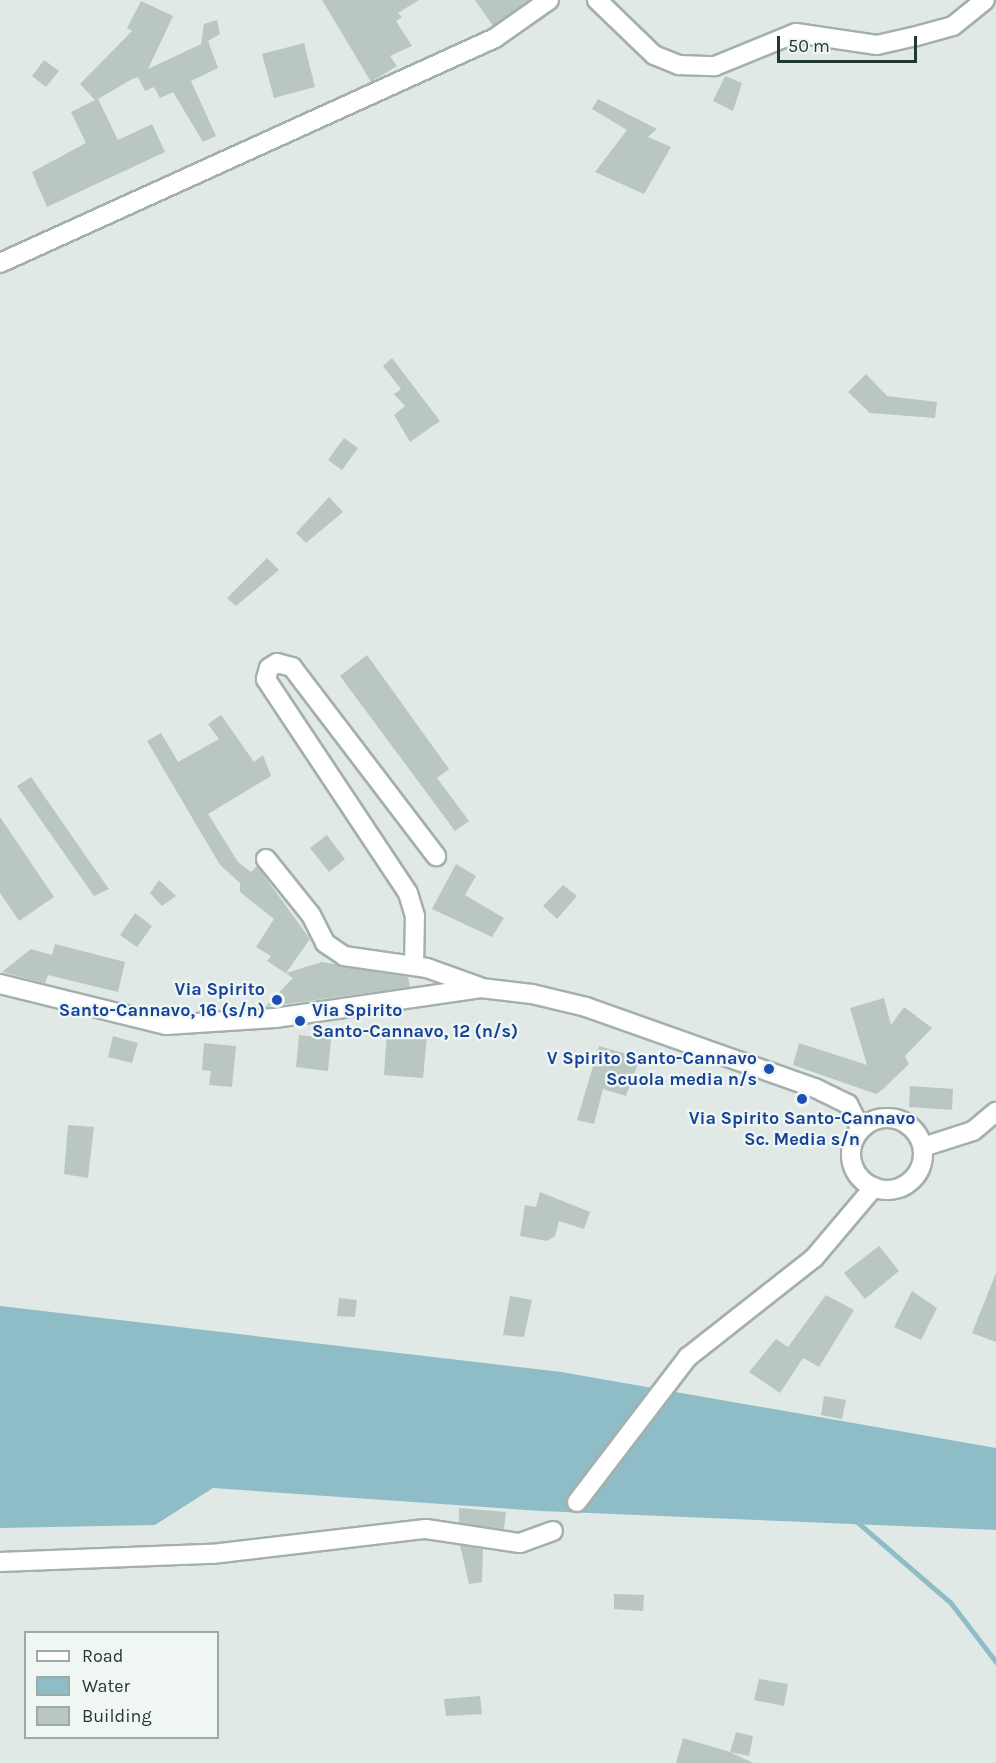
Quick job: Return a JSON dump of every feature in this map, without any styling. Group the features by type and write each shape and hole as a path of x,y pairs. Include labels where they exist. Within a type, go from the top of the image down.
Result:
{"street":[{"path":"0,263 495,38 549,0"},
{"path":"597,0 654,55 679,65 715,66 796,33 877,45 913,38 953,26 985,0"},
{"path":"414,966 415,916 408,893 266,679 269,668 277,663 292,667 436,856"},
{"path":"266,859 311,915 325,944 344,956 414,966 481,988 586,1007 815,1088 849,1104 861,1129"},
{"path":"0,984 166,1025 275,1018 481,988"},
{"path":"923,1147 973,1131 996,1112"},
{"path":"874,1120 905,1122 923,1147 923,1163 910,1181 889,1190 874,1187 852,1161 852,1144 861,1129 874,1120"},
{"path":"578,1502 687,1357 814,1258 874,1187"},
{"path":"0,1562 212,1554 426,1529 520,1543 553,1531"}],"water":[{"path":"0,1306 561,1372 996,1448 996,1530 541,1511 213,1488 155,1525 0,1528"}],"building":[{"path":"322,0 419,0 398,13 402,17 396,21 412,46 390,56 397,66 371,82"},
{"path":"475,0 529,0 493,26"},
{"path":"141,1 173,16 148,69 201,44 204,24 217,20 220,34 208,41 218,68 191,81 216,136 203,142 173,92 160,98 154,87 145,91 138,77 132,79 98,99 118,140 152,124 165,152 47,207 32,172 86,143 71,112 95,100 80,84 132,31 127,28"},
{"path":"304,43 315,87 274,98 262,54"},
{"path":"44,60 59,71 46,87 32,76"},
{"path":"725,76 742,83 733,111 713,101"},
{"path":"598,99 657,129 648,137 671,147 644,194 595,172 627,130 592,109"},
{"path":"392,358 440,421 410,442 394,415 405,406 394,394 401,389 383,366"},
{"path":"866,374 887,396 937,402 935,418 870,413 848,392"},
{"path":"344,438 358,448 342,470 328,460"},
{"path":"329,497 343,512 306,543 296,533"},
{"path":"267,558 279,570 236,606 227,598"},
{"path":"367,655 449,769 437,778 469,821 455,831 340,676"},
{"path":"221,715 254,762 263,755 271,776 208,814 238,862 251,872 257,866 310,939 286,973 322,962 408,977 410,987 265,1007 293,978 267,961 271,956 256,947 274,919 240,892 240,883 220,865 147,741 161,733 178,762 219,739 208,724"},
{"path":"31,777 109,889 94,896 17,786"},
{"path":"0,817 54,897 19,921 0,893"},
{"path":"327,835 345,859 329,872 310,848"},
{"path":"456,864 476,876 465,895 504,918 492,937 432,909"},
{"path":"159,880 176,896 162,906 150,893"},
{"path":"563,885 577,896 557,919 543,906"},
{"path":"135,913 152,926 137,947 120,935"},
{"path":"55,944 125,962 118,992 48,975 45,983 2,972 31,949 52,955"},
{"path":"884,998 891,1025 904,1007 932,1028 905,1056 909,1064 882,1090 876,1094 793,1065 799,1043 867,1065 850,1008"},
{"path":"387,1032 427,1036 423,1078 384,1075"},
{"path":"299,1035 331,1039 328,1071 296,1067"},
{"path":"113,1036 138,1043 132,1063 108,1057"},
{"path":"204,1043 236,1046 232,1087 209,1085 211,1071 202,1070"},
{"path":"599,1046 640,1058 626,1096 603,1089 594,1124 577,1120"},
{"path":"910,1086 953,1089 952,1110 909,1107"},
{"path":"68,1125 94,1127 88,1178 64,1174"},
{"path":"540,1192 590,1212 584,1229 559,1221 555,1236 547,1241 520,1236 525,1205 536,1207"},
{"path":"879,1246 899,1271 865,1299 844,1273"},
{"path":"996,1273 996,1342 972,1333"},
{"path":"912,1291 937,1308 921,1340 894,1327"},
{"path":"826,1295 854,1310 819,1367 803,1358 780,1393 749,1372 776,1339 788,1347"},
{"path":"510,1296 532,1300 524,1337 503,1335"},
{"path":"339,1298 357,1300 355,1317 337,1316"},
{"path":"824,1396 846,1400 842,1419 821,1415"},
{"path":"459,1508 506,1512 504,1529 459,1523"},
{"path":"460,1545 483,1549 482,1582 469,1584"},
{"path":"614,1594 644,1595 643,1611 614,1609"},
{"path":"759,1679 788,1684 784,1706 754,1700"},
{"path":"480,1696 482,1714 446,1716 444,1699"},
{"path":"736,1732 753,1736 749,1756 730,1752"},
{"path":"683,1738 730,1752 753,1763 676,1763"}],"waterway":[{"path":"856,1521 950,1602 996,1662"}],"place":[{"name":"Via Spirito Santo-Cannavo, 16 (s/n)","path":"277,1000"},
{"name":"Via Spirito Santo-Cannavo, 12 (n/s)","path":"300,1021"},
{"name":"V Spirito Santo-Cannavo Scuola media n/s","path":"769,1069"},
{"name":"Via Spirito Santo-Cannavo Sc. Media s/n","path":"802,1099"}]}
